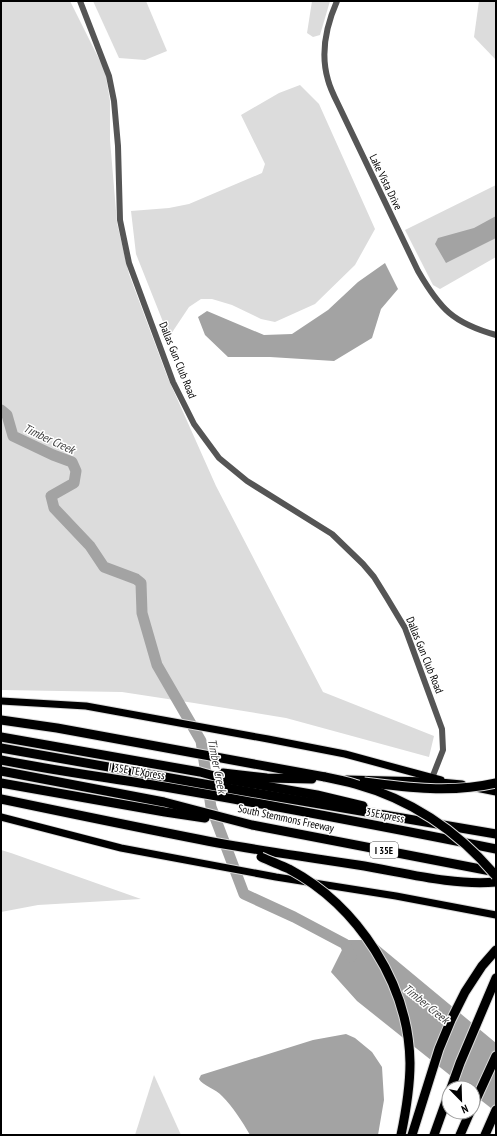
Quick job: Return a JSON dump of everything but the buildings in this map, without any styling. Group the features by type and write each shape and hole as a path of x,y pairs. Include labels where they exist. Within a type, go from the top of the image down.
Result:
{"highway":[{"path":"1,720 57,728 325,776 401,787 418,789 454,789 469,788 496,782"},
{"path":"1,737 200,772 225,779 267,787 429,782 466,785"},
{"name":"South Stemmons Freeway","path":"1,748 163,777 267,787 401,817 496,834"},
{"name":"I 35E TEXpress","path":"1,760 52,770 163,787 269,806"},
{"name":"South Stemmons Freeway","path":"1,771 164,802 252,825 496,872"},
{"path":"325,776 384,793 412,806 437,821 460,838 481,858 496,876"},
{"path":"1,783 165,812 252,825"},
{"path":"1,799 218,843 442,880 465,883 496,882"},
{"name":"35Express","path":"269,806 496,849"},
{"path":"218,843 261,857 289,869 311,883 344,911 359,927 375,950 392,982 399,1000 409,1041 409,1086 401,1135"},
{"path":"412,1135 439,1049 451,1020 465,992 482,966 496,950"},
{"path":"454,1080 496,978"},
{"path":"481,1089 496,1056"},
{"path":"484,1135 496,1110"},
{"path":"434,1135 441,1115"},
{"path":"460,1135 467,1120"}],"main road":[{"path":"3,701 86,706 268,739 345,754 432,778 496,792"},
{"path":"1,817 121,848 276,877 382,894 496,915"},
{"path":"488,914 496,912"}],"street":[{"name":"Dallas Gun Club Road","path":"80,1 109,76 114,101 118,146 120,220 129,263 173,382 194,424 219,458 247,481 332,534 363,564 374,577 405,628 442,729 442,750 432,778"},
{"name":"Lake Vista Drive","path":"337,1 331,14 327,29 324,54 328,81 341,111 427,287 444,309 459,321 474,328 496,335"}],"shaded area":[{"path":"1,1 70,1 105,71 110,101 110,140 117,223 129,274 167,376 216,486 323,692 434,736 429,757 286,718 194,703 122,692 1,690"},
{"path":"93,1 146,1 167,51 145,60 119,58"},
{"path":"312,1 330,1 320,35 313,37 307,33"},
{"path":"479,1 496,1 496,60 474,37"},
{"path":"300,85 319,104 375,229 355,265 315,304 275,322 261,319 232,305 212,299 201,299 189,307 169,337 136,254 131,211 169,208 189,204 262,173 265,164 241,115 279,93"},
{"path":"496,185 496,257 440,289 433,285 405,230"},
{"path":"1,850 141,899 38,905 1,912"},
{"path":"154,1075 181,1135 135,1135"}],"water":[{"path":"496,216 496,238 446,263 435,244 438,238 474,228"},
{"path":"385,263 398,289 381,309 372,338 334,361 270,357 228,357 205,335 198,317 207,311 264,335 292,334 328,310 358,282"},
{"path":"347,940 372,940 496,1043 496,1112 481,1100 481,1080 456,1080 357,1001 331,972"},
{"path":"346,1034 355,1038 372,1052 382,1067 384,1100 378,1135 250,1135 226,1100 199,1079 201,1075 313,1040"}],"waterway":[{"name":"Timber Creek","path":"1,410 7,415 13,436 53,455 72,462 76,471 74,483 51,496 54,508 90,546 104,567 136,579 141,583 142,613 157,665 201,741 211,807 244,894 294,917 345,944 351,957"}]}
